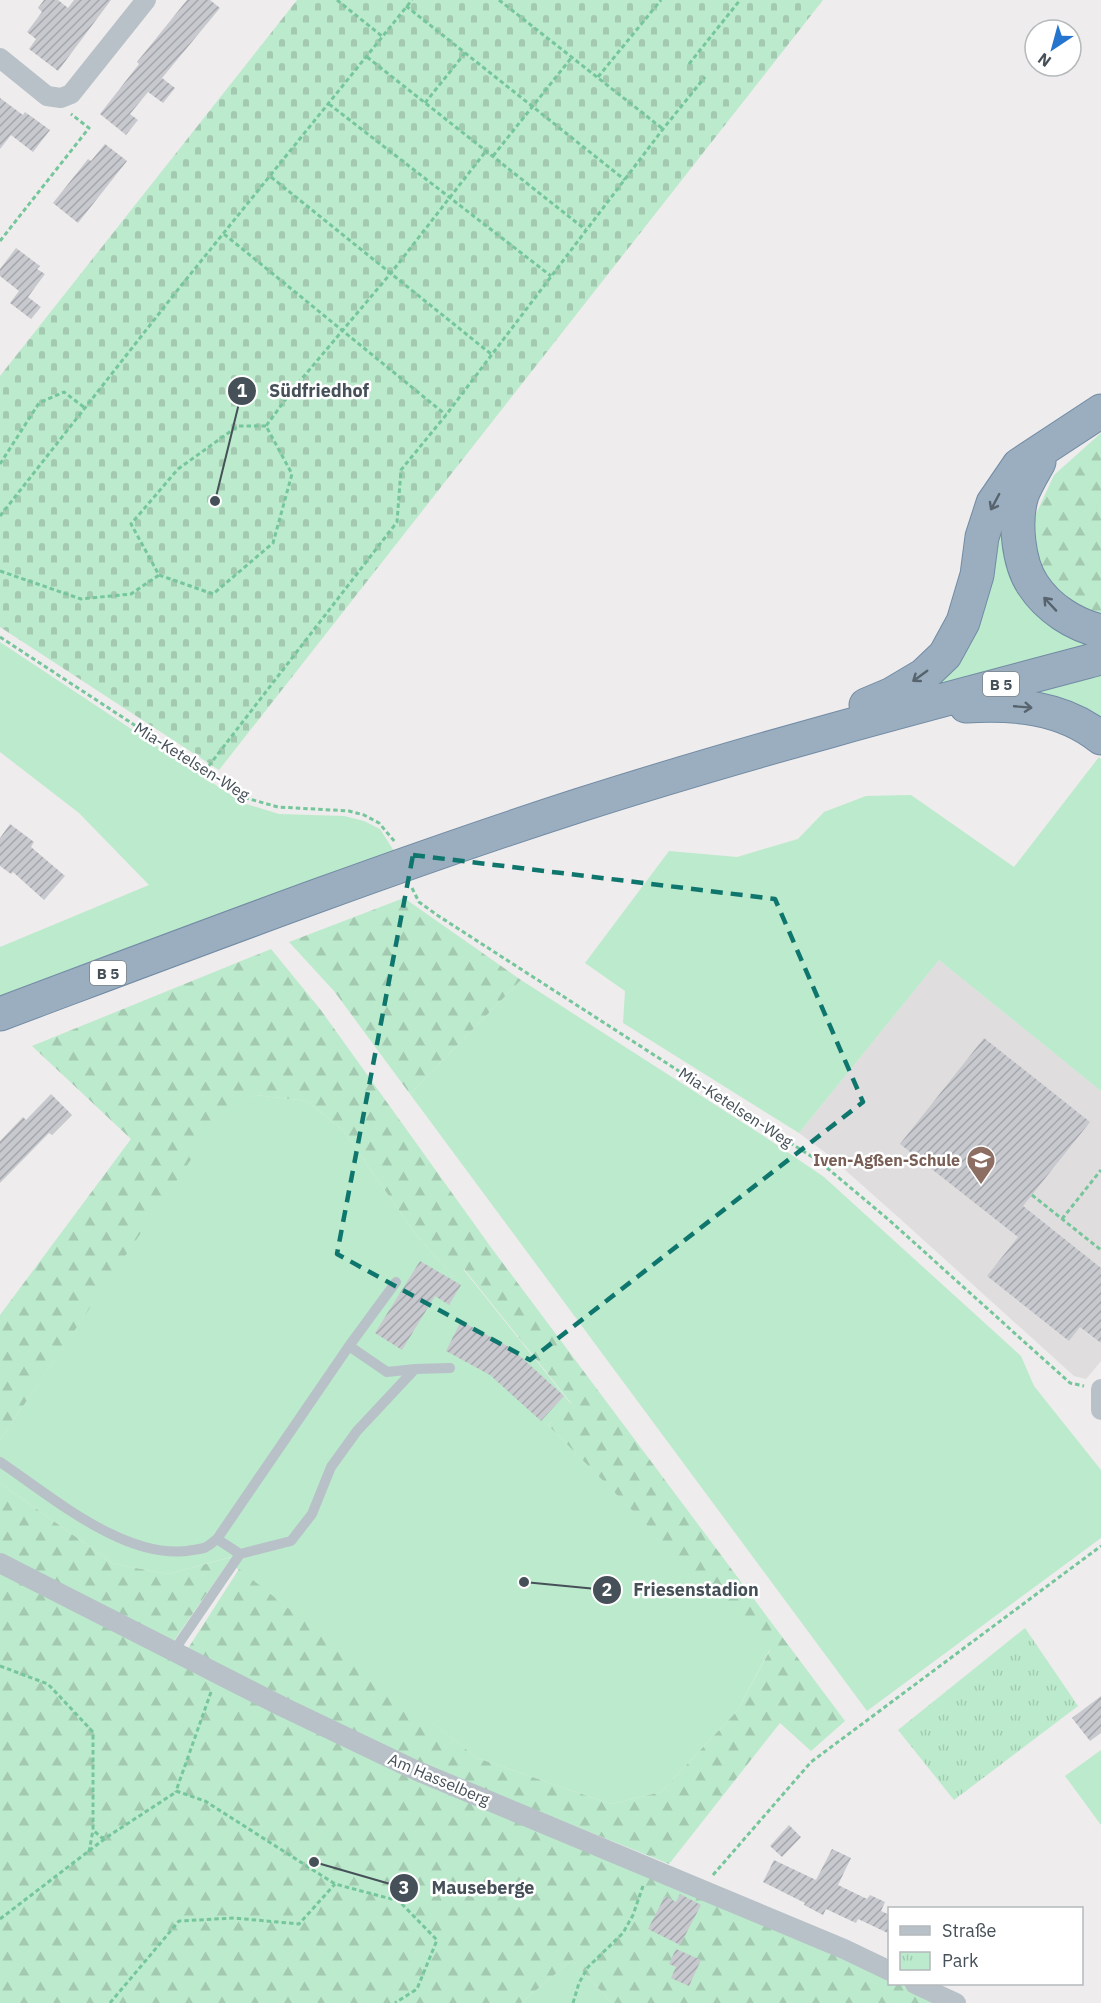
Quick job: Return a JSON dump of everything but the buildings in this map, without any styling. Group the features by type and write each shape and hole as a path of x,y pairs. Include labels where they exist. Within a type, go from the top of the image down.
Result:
{"highway":[{"path":"760,749 892,694 924,675 945,654 963,622 977,574 982,537 993,503 1019,465 1047,444 1101,411"},
{"path":"1047,444 1022,495 1017,525 1020,552 1033,585 1058,612 1089,628 1101,631"},
{"name":"B 5","path":"0,1014 302,900 579,806 760,749 1101,658"},
{"path":"901,711 990,705 1030,707 1065,717 1101,738"}],"street":[{"path":"0,58 47,96 61,98 71,94 146,0"},
{"path":"1101,1389 1101,1410"},
{"name":"Am Hasselberg","path":"0,1563 350,1740 416,1770 844,1949 888,1970"},
{"path":"919,1985 956,2003"}],"lane":[{"path":"0,1462 117,1538 145,1548 169,1552 205,1548 217,1539 349,1346 396,1282"},
{"path":"349,1346 387,1372 450,1368"},
{"path":"173,1652 240,1554 291,1541 312,1514 331,1467 357,1431 415,1369"},
{"path":"217,1539 240,1554"}],"path":[{"path":"337,0 383,37"},
{"path":"0,516 412,0"},
{"path":"499,0 663,129"},
{"path":"598,77 662,0"},
{"path":"689,64 740,0"},
{"path":"406,6 625,180"},
{"path":"426,103 465,53"},
{"path":"367,57 586,230"},
{"path":"493,156 572,57"},
{"path":"204,772 397,522 401,470 446,415 705,77"},
{"path":"0,241 89,128 65,110 61,98"},
{"path":"328,104 551,276"},
{"path":"266,426 391,273 486,151"},
{"path":"271,177 491,355"},
{"path":"223,234 446,415"},
{"path":"0,464 39,403 64,392 85,408"},
{"path":"238,426 266,426 292,474 273,543 213,594 159,574 131,524 178,469 238,426"},
{"path":"0,571 81,599 131,594 159,574"},
{"name":"Mia-Ketelsen-Weg","path":"0,637 246,798 278,807 364,815 379,823 396,844"},
{"name":"Mia-Ketelsen-Weg","path":"412,888 419,902 437,915 820,1162 889,1220 1070,1383 1101,1389"},
{"path":"1062,1219 1101,1170"},
{"path":"1032,1195 1101,1250"},
{"path":"701,1889 811,1762 1101,1546"},
{"path":"0,1666 48,1684 93,1732 93,1830 88,1852"},
{"path":"0,1919 107,1837 176,1791 199,1721 210,1696"},
{"path":"176,1791 205,1801 334,1884 399,1901 437,1940 417,1989 395,2003"},
{"path":"93,1830 102,1838 107,1837"},
{"path":"573,2003 579,1983 588,1967 623,1933 633,1915 651,1867"},
{"path":"110,2003 179,1921 234,1918 299,1924 334,1884"}],"highlighted area":[{"path":"413,855 775,899 863,1102 530,1360 337,1254"}],"shaded area":[{"name":"Iven-Agßen-Schule","path":"939,960 1101,1091 1101,1361 1086,1379 1074,1376 826,1153 799,1133"}],"green space":[{"path":"297,0 823,0 219,770 0,627 0,376"},
{"path":"1101,433 1101,614 1068,600 1042,576 1030,527 1054,475"},
{"path":"1015,493 1101,645 922,692 984,576"},
{"path":"0,642 243,803 279,814 344,816 364,821 380,829 394,851 0,1001 0,947 149,885 79,813 0,752"},
{"path":"1101,670 1101,728 1015,693"},
{"path":"1099,757 1101,759 1101,1091 939,960 799,1133 623,1023 625,991 585,963 669,851 737,857 798,839 824,812 866,796 911,795 1014,867"},
{"path":"404,898 521,980 410,1094 334,991 289,942"},
{"path":"271,949 320,1009 490,1246 845,1721 811,1751 780,1723 669,1864 421,1764 187,1650 239,1569 477,1758 611,1804 661,1792 737,1711 770,1650 548,1425 571,1403 464,1269 454,1277 416,1235 343,1130 307,1101 256,1095 222,1114 0,1440 0,1315 131,1139 32,1046"},
{"path":"521,980 824,1177 1021,1356 1034,1386 1101,1470 1101,1538 867,1711 410,1094"},
{"path":"256,1095 307,1101 343,1130 416,1235 454,1277 463,1269 571,1404 548,1425 770,1649 737,1711 661,1792 611,1804 477,1758 229,1562 231,1557 168,1574 114,1564 0,1483 0,1440 222,1113"},
{"path":"0,1483 114,1564 168,1574 232,1557 171,1645 0,1557"},
{"path":"0,1566 281,1708 888,1974 888,1985 910,1985 948,2003 612,2003 572,1960 521,2003 0,2003"},
{"path":"1025,1628 1078,1706 954,1800 898,1730"},
{"path":"1101,1750 1101,1825 1065,1776"},
{"path":"572,1960 612,2003 521,2003"}],"place":[{"name":"Südfriedhof","path":"215,501"},
{"name":"Iven-Agßen-Schule","path":"981,1186"},
{"name":"Friesenstadion","path":"524,1582"},
{"name":"Mauseberge","path":"314,1862"}]}
